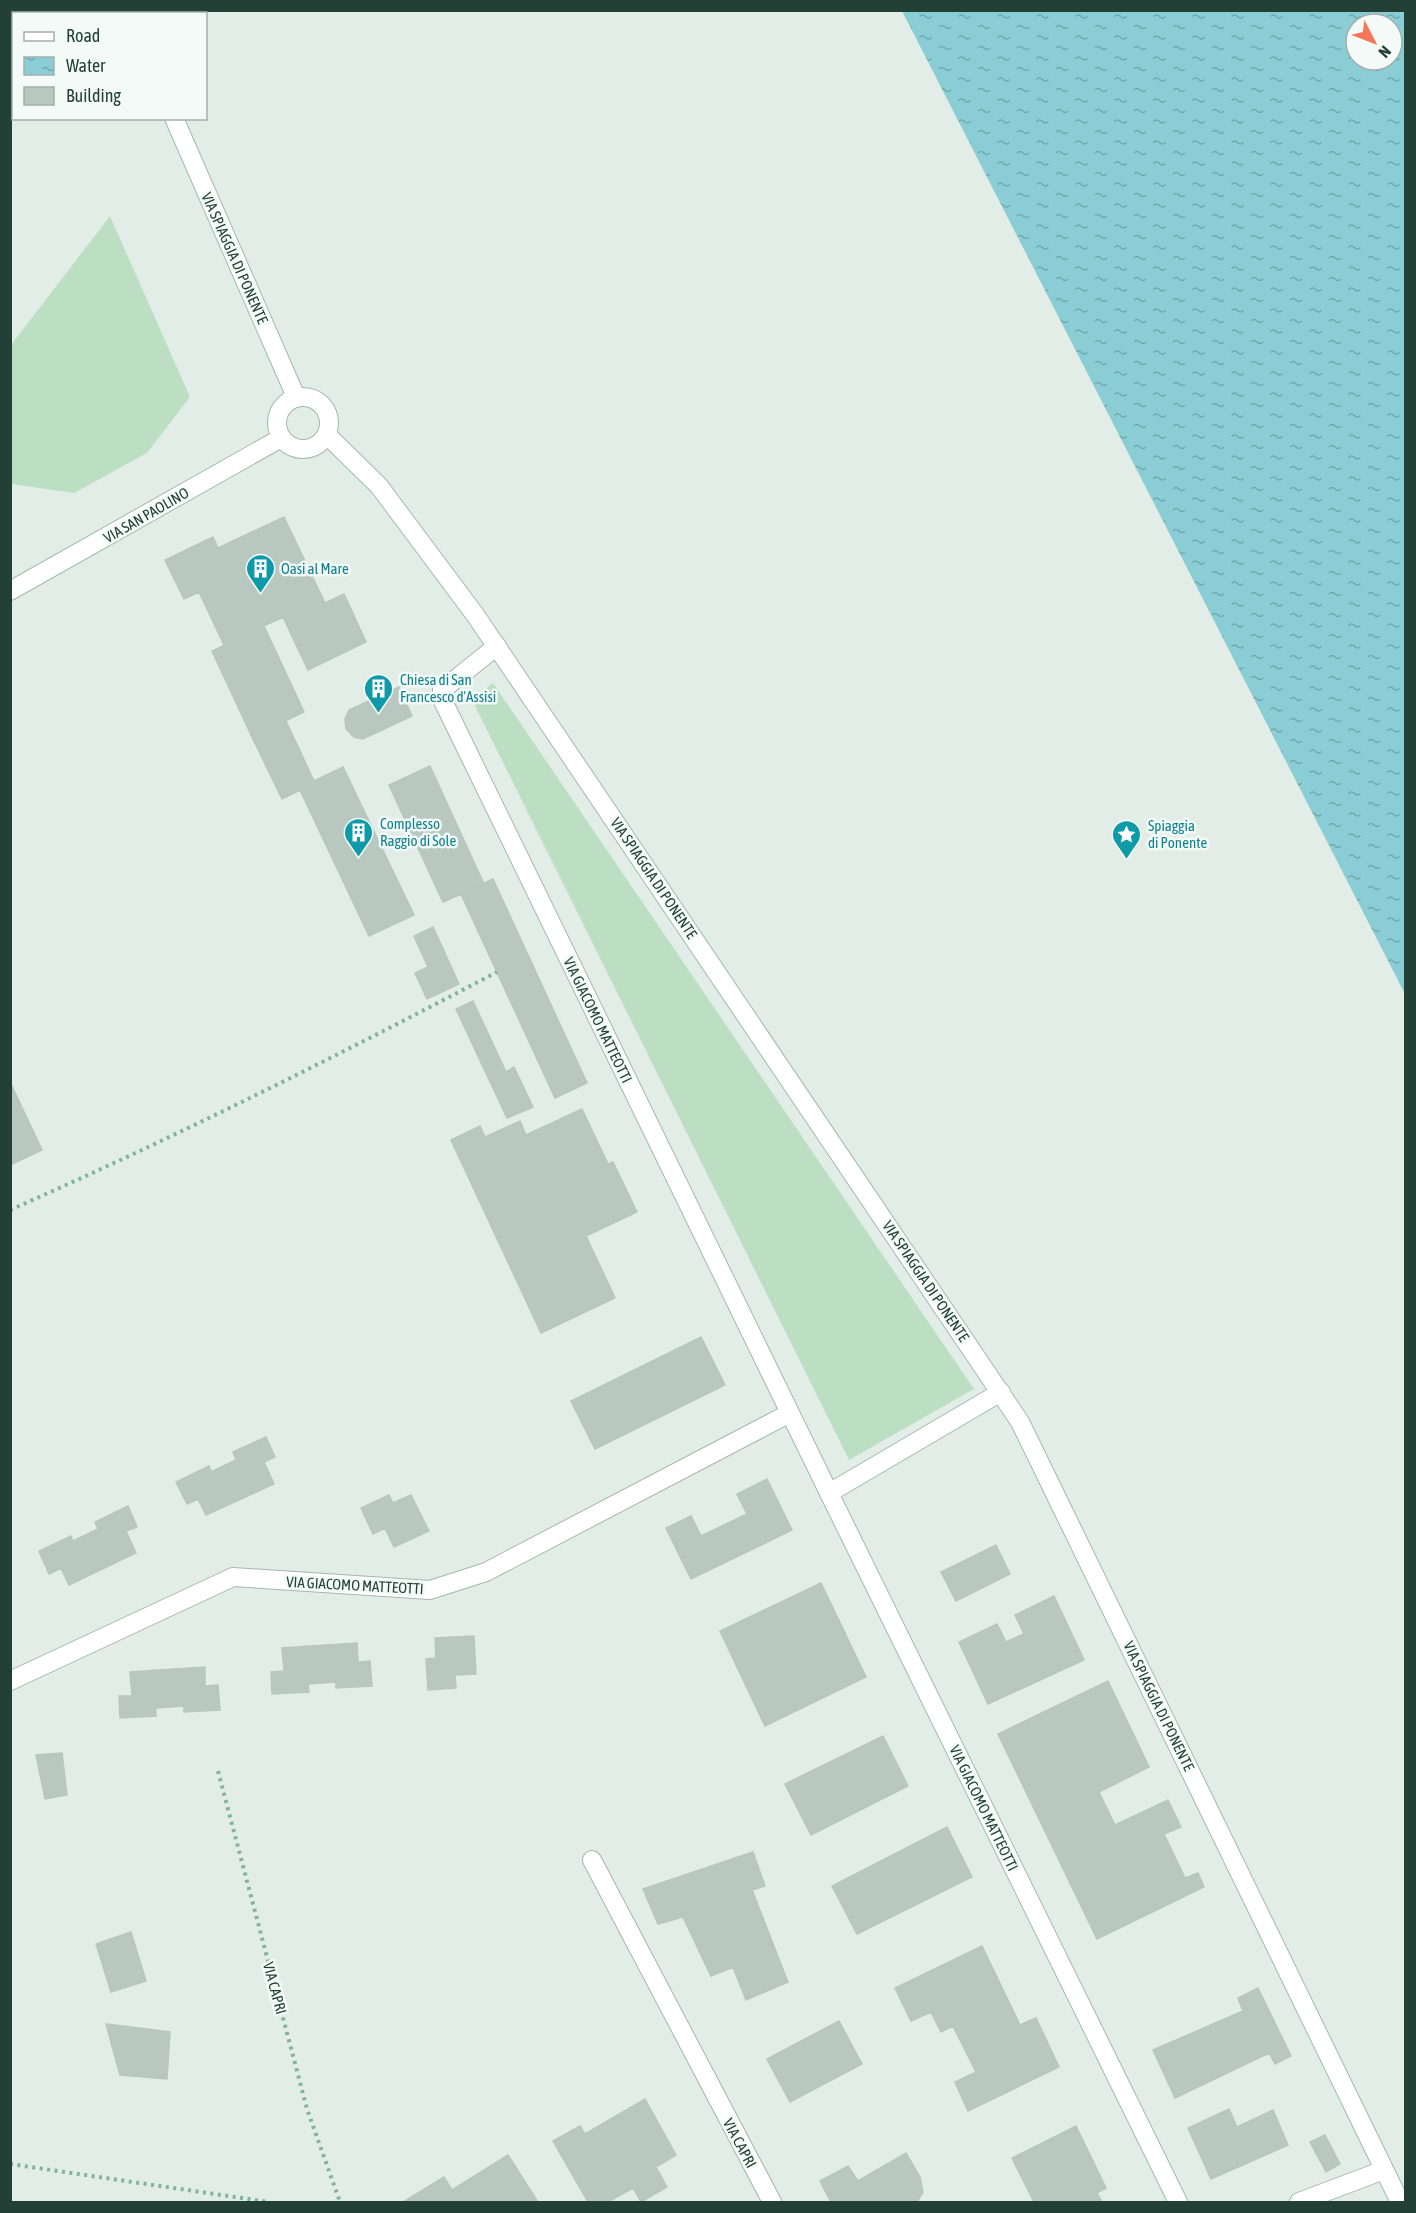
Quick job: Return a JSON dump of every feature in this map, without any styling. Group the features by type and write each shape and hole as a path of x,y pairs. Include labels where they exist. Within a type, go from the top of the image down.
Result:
{"street":[{"name":"VIA SPIAGGIA DI PONENTE","path":"175,120 296,397"},
{"path":"296,397 311,397 323,406 330,420 327,435 318,445 305,450 291,447 281,438 276,426 278,414 285,403 296,397"},
{"name":"VIA SPIAGGIA DI PONENTE","path":"327,435 380,486 497,646 1001,1392 1030,1443 1400,2202"},
{"name":"VIA SAN PAOLINO","path":"10,591 281,438"},
{"name":"VIA GIACOMO MATTEOTTI","path":"497,646 451,681 442,690 442,699 1178,2202"},
{"path":"829,1493 1001,1392"},
{"name":"VIA GIACOMO MATTEOTTI","path":"10,1681 233,1577 430,1590 486,1572 790,1413"},
{"name":"VIA CAPRI","path":"592,1860 772,2202"},
{"path":"1299,2202 1384,2170"}],"path":[{"path":"10,1210 314,1068 497,972"},
{"name":"VIA CAPRI","path":"218,1771 307,2109 340,2202"},
{"path":"10,2164 269,2202"}],"green space":[{"path":"110,216 190,397 147,453 74,493 11,484 11,345"},
{"path":"493,683 974,1389 849,1460 472,700"}],"water":[{"path":"902,11 1405,11 1405,994"}],"building":[{"name":"Oasi al Mare","path":"284,517 325,603 344,594 366,642 308,670 283,617 224,645 199,592 184,599 165,560 213,537 218,548"},
{"path":"264,626 304,712 252,737 212,651"},
{"name":"Chiesa di San Francesco d'Assisi","path":"399,687 412,716 363,739 354,737 346,729 345,719 349,710"},
{"name":"Complesso Raggio di Sole","path":"286,721 314,781 343,767 414,915 369,936 300,790 282,799 252,737"},
{"path":"430,766 484,884 443,902 389,785"},
{"path":"493,879 587,1083 555,1098 461,894"},
{"path":"433,927 459,984 427,999 415,973 428,967 414,936"},
{"path":"473,1001 506,1072 514,1067 533,1107 507,1118 456,1009"},
{"path":"10,1082 42,1150 10,1165"},
{"path":"582,1109 608,1164 613,1162 637,1212 586,1236 615,1298 541,1333 451,1140 480,1126 485,1137 520,1121 526,1135"},
{"path":"701,1337 725,1385 595,1449 571,1401"},
{"path":"266,1437 275,1457 264,1462 274,1484 206,1515 198,1499 187,1504 176,1482 209,1466 211,1472 236,1460 233,1452"},
{"path":"767,1479 792,1530 691,1579 666,1528 691,1516 701,1536 747,1514 737,1494"},
{"path":"389,1495 393,1503 411,1495 429,1531 394,1547 385,1528 373,1534 361,1508"},
{"path":"128,1506 137,1527 126,1531 136,1553 69,1585 61,1568 49,1574 39,1551 71,1536 73,1541 98,1529 95,1522"},
{"path":"996,1545 1010,1574 956,1601 941,1572"},
{"path":"821,1583 866,1677 765,1726 720,1631"},
{"path":"1054,1596 1084,1660 988,1704 959,1642 997,1624 1006,1642 1024,1634 1015,1615"},
{"path":"474,1636 476,1674 455,1675 456,1688 428,1690 426,1659 436,1658 435,1638"},
{"path":"357,1643 358,1662 370,1661 372,1686 336,1688 336,1682 308,1684 309,1692 272,1694 271,1672 284,1671 282,1648"},
{"path":"205,1667 205,1686 218,1685 220,1710 184,1712 184,1706 156,1708 156,1716 120,1718 119,1696 132,1696 130,1672"},
{"path":"1108,1681 1149,1767 1099,1792 1115,1825 1168,1800 1181,1827 1164,1834 1185,1878 1198,1873 1204,1887 1097,1939 998,1734"},
{"path":"883,1736 908,1786 811,1835 785,1784"},
{"path":"62,1753 67,1795 45,1799 36,1755"},
{"path":"947,1827 972,1877 857,1934 832,1886"},
{"path":"753,1852 765,1886 752,1890 788,1982 746,2000 733,1967 711,1976 683,1917 658,1924 643,1889"},
{"path":"131,1932 146,1981 111,1992 96,1944"},
{"path":"982,1946 1020,2025 1036,2018 1059,2067 968,2111 955,2082 976,2072 953,2026 941,2032 931,2012 911,2021 895,1988"},
{"path":"1258,1988 1291,2056 1275,2064 1269,2053 1175,2098 1153,2050 1243,2011 1238,1998"},
{"path":"839,2021 862,2064 790,2102 767,2059"},
{"path":"106,2024 170,2032 167,2079 120,2075"},
{"path":"645,2099 676,2155 656,2167 667,2187 641,2202 633,2188 608,2202 588,2202 553,2141 580,2126 585,2134"},
{"path":"1229,2109 1237,2127 1273,2110 1288,2145 1211,2179 1188,2128"},
{"path":"1076,2126 1106,2188 1097,2193 1102,2202 1034,2202 1012,2158"},
{"path":"1325,2135 1340,2164 1326,2172 1310,2142"},
{"path":"906,2153 920,2177 923,2192 917,2202 831,2202 820,2181 848,2166 858,2181"},
{"path":"508,2155 538,2202 403,2202 444,2177 452,2190"}],"place":[{"name":"Oasi al Mare","path":"260,594"},
{"name":"Chiesa di San Francesco d'Assisi","path":"379,714"},
{"name":"Complesso Raggio di Sole","path":"359,858"},
{"name":"Spiaggia di Ponente","path":"1127,860"}]}
